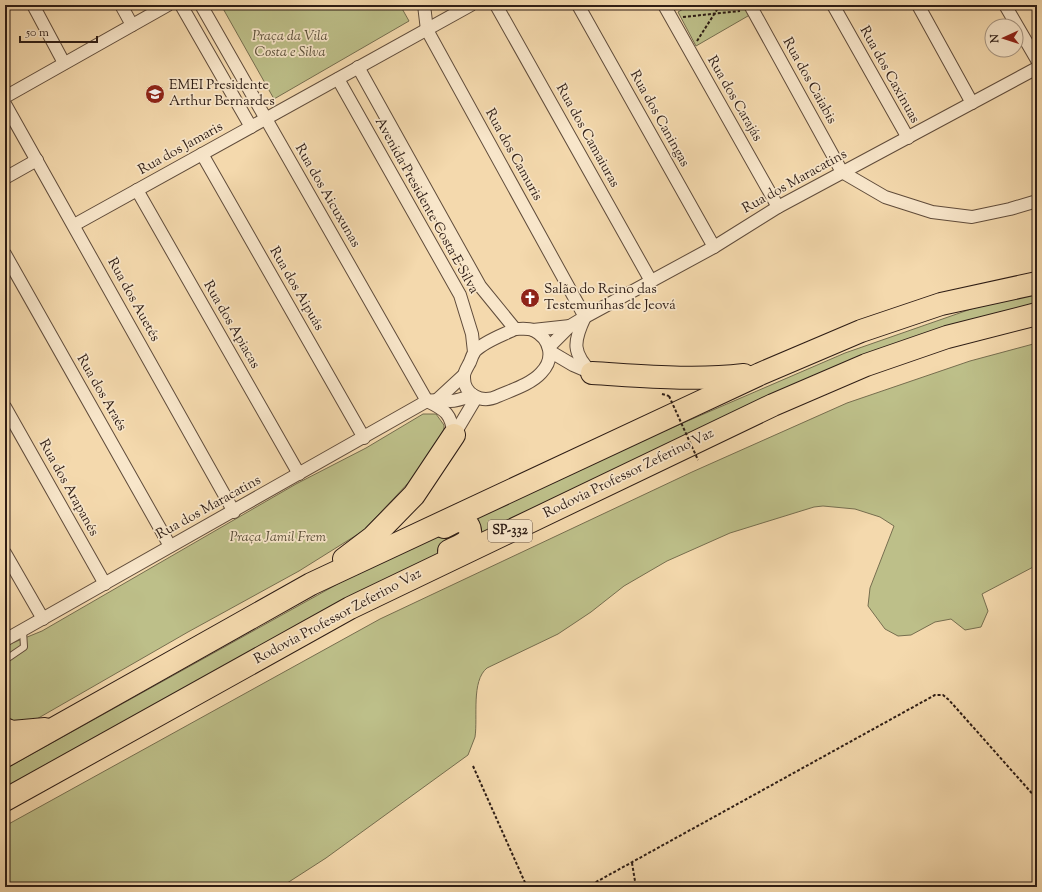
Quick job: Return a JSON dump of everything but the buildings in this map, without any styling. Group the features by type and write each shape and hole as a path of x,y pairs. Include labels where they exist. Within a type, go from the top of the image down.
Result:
{"highway":[{"name":"SP-332","path":"5,756 52,728 311,584 760,374 861,331 941,304 1037,283"},
{"name":"Rodovia Professor Zeferino Vaz","path":"5,800 350,608 772,405 866,365 947,337 1037,314"},
{"path":"592,373 652,377 720,378 760,374"},
{"path":"311,584 373,537 414,495 454,435"},
{"path":"141,679 181,665 305,595 416,540 457,521 468,524 470,532 466,542 357,598 199,686 187,698"},
{"path":"5,729 12,732 31,732 52,728"}],"street":[{"path":"32,5 64,63"},
{"path":"121,5 132,25"},
{"path":"5,97 168,5"},
{"path":"181,5 251,127"},
{"name":"Rua dos Aicuxunas","path":"201,5 265,119 433,400"},
{"name":"Rua dos Camuris","path":"424,5 427,30 585,317"},
{"name":"Rua dos Jamaris","path":"74,225 470,5"},
{"name":"Rua dos Camaiuras","path":"496,5 651,281"},
{"name":"Rua dos Caningas","path":"578,5 714,247"},
{"name":"Rua dos Carajás","path":"664,5 778,207"},
{"name":"Rua dos Caxinuas","path":"833,5 908,138"},
{"path":"918,5 972,104"},
{"path":"1005,5 1037,60"},
{"name":"Rua dos Caiabis","path":"751,7 842,172"},
{"name":"Avenida Presidente Costa E Silva","path":"358,67 480,286 515,329"},
{"name":"Rua dos Maracatins","path":"550,349 570,326 585,317 714,247 778,207 1037,68"},
{"name":"Avenida Presidente Costa E Silva","path":"338,79 460,296 472,334 474,352"},
{"name":"Rua dos Auetés","path":"5,104 234,512"},
{"name":"Rua dos Aipuás","path":"202,154 364,438"},
{"path":"5,178 37,160"},
{"path":"842,172 884,197 932,212 972,217 1010,209 1037,200"},
{"name":"Rua dos Apiacas","path":"137,190 299,474"},
{"name":"Rua dos Araés","path":"5,254 170,546"},
{"path":"460,296 480,286"},
{"path":"585,317 576,335 576,346 581,362 592,373"},
{"name":"Rua dos Maracatins","path":"533,330 570,326"},
{"path":"550,349 548,363 541,374 525,384 491,400 474,396 467,390 464,375 474,352 492,340 515,329 533,330 550,349 573,365 592,373"},
{"name":"Rua dos Maracatins","path":"5,640 170,546 234,512 299,474 433,400 464,375"},
{"path":"433,400 460,400 474,396"},
{"path":"454,435 474,396"},
{"path":"433,400 447,413 452,422 454,435"},
{"name":"Rua dos Arapanés","path":"5,407 105,584"},
{"path":"5,553 43,619"}],"lane":[{"path":"5,660 24,647 23,631"}],"path":[{"path":"690,52 720,5"},
{"path":"672,18 751,7"},
{"path":"668,396 698,460"},
{"path":"587,887 935,696 943,695 949,700 1037,798"},
{"path":"473,766 527,887"},
{"path":"632,862 636,887"}],"green space":[{"name":"Praça da Vila Costa e Silva","path":"221,5 400,5 409,21 274,99"},
{"path":"690,5 767,5 696,46 678,12"},
{"path":"1037,293 1037,307 844,366 5,791 5,769 352,576 581,467 845,353 974,308"},
{"path":"1037,343 1037,565 982,594 988,611 981,627 965,630 951,619 935,622 911,635 898,636 885,629 868,606 870,588 894,526 880,517 855,509 823,506 814,507 730,533 667,561 624,586 591,612 558,634 487,668 482,674 477,690 475,737 468,755 326,858 281,887 5,887 5,826 380,619 692,472 847,403 970,361"},
{"name":"Praça Jamil Frem","path":"423,414 436,414 444,425 444,445 363,531 299,571 188,632 28,724 5,721 5,646 42,631 296,484 366,448"}],"place":[{"name":"EMEI Presidente Arthur Bernardes","path":"155,94"},
{"name":"Salão do Reino das Testemunhas de Jeová","path":"530,298"}]}
